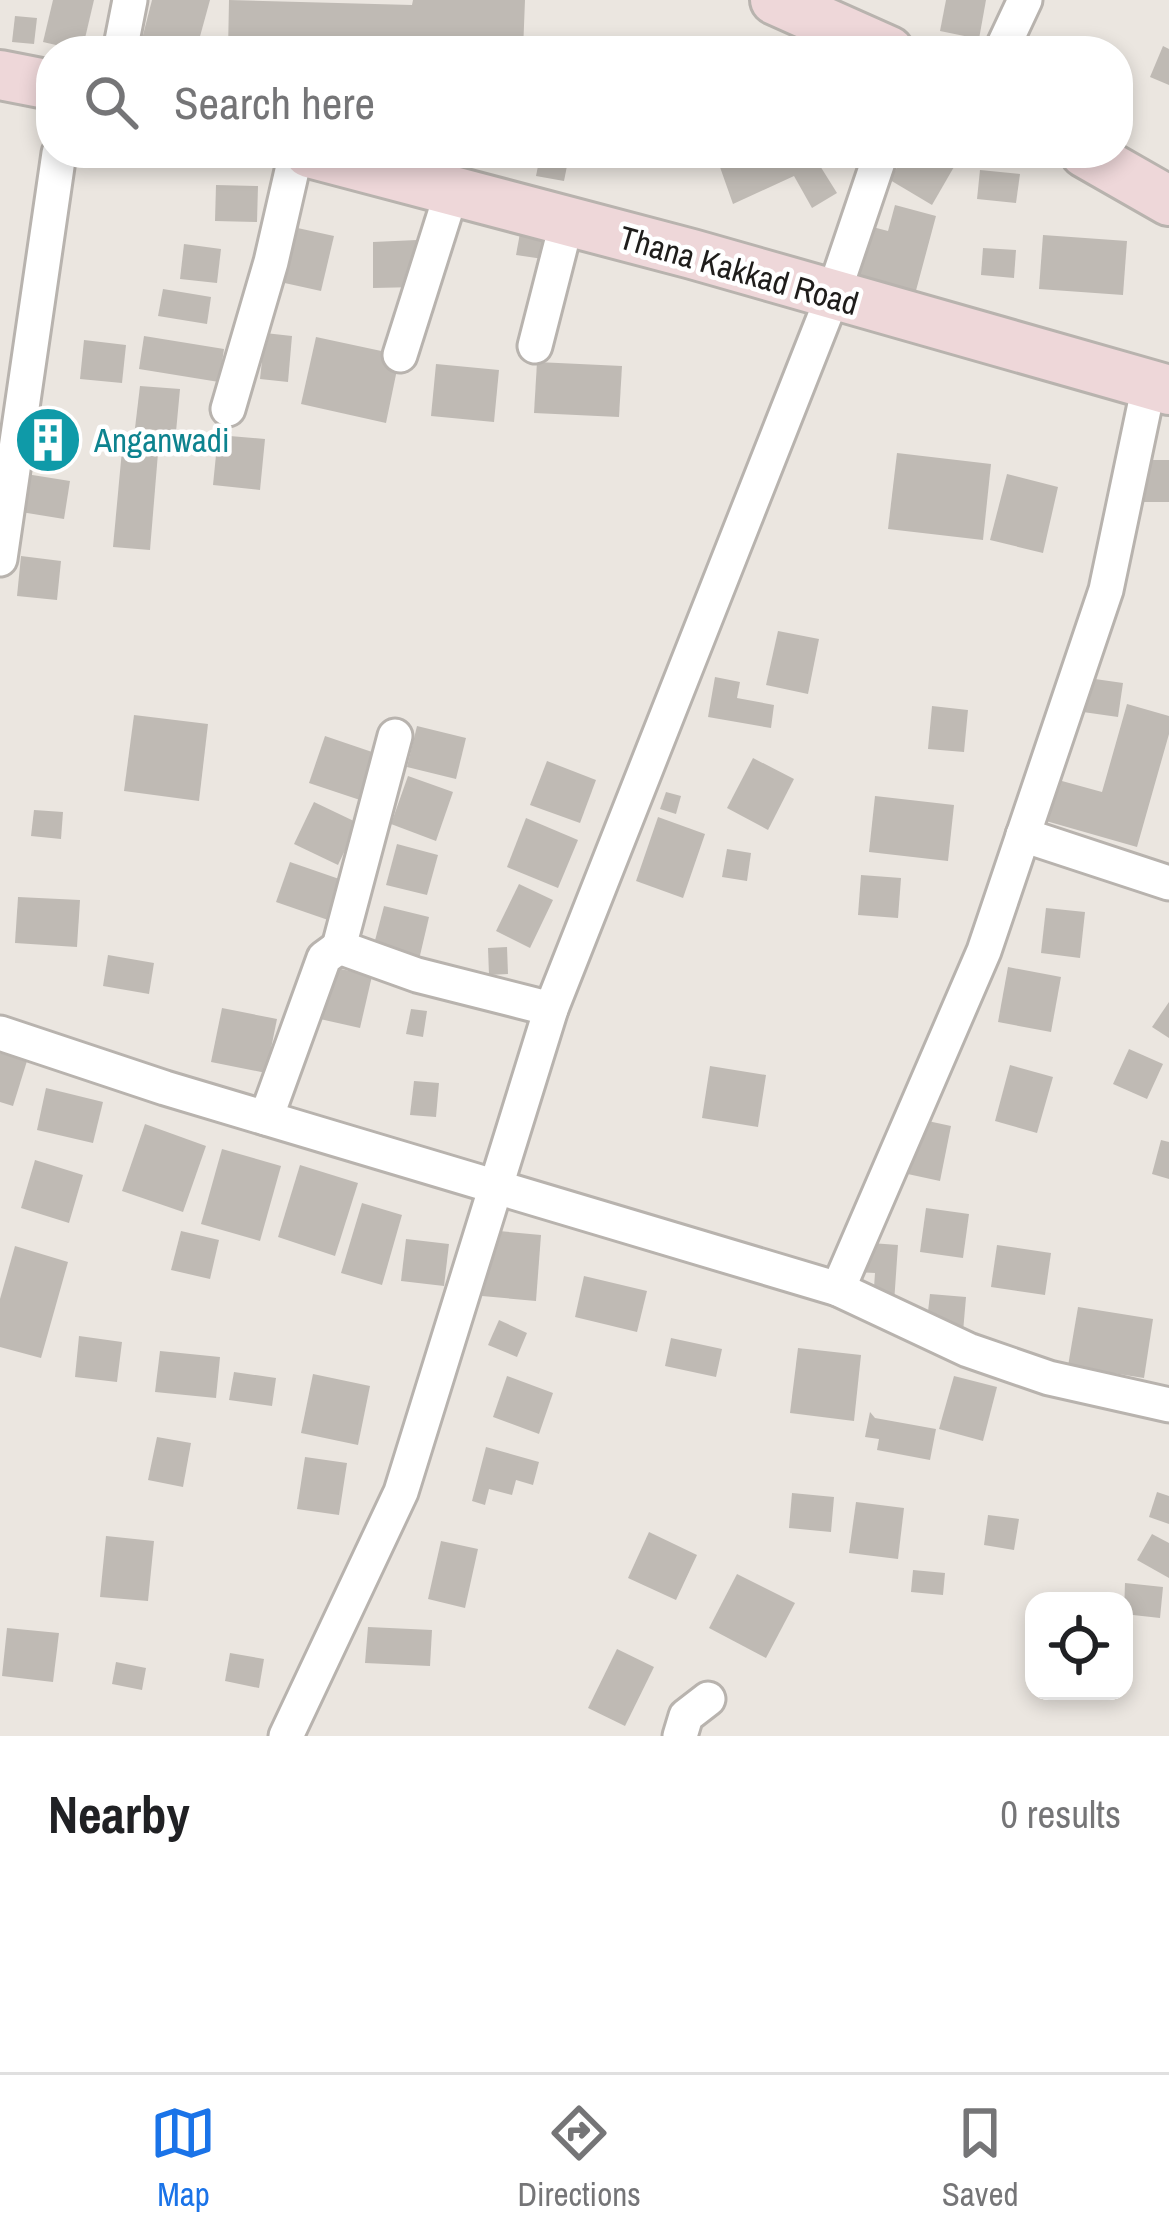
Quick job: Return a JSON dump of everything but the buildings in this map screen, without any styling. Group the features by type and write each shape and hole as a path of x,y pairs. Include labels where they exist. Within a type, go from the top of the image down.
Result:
{"main road":[{"path":"775,0 855,36"},
{"path":"0,74 36,82"},
{"name":"Thana Kakkad Road","path":"365,168 1159,387"},
{"path":"1110,168 1169,202"}],"street":[{"path":"123,36 130,0"},
{"path":"1008,36 1025,0"},
{"path":"0,559 57,168"},
{"path":"228,409 293,168"},
{"path":"286,1736 401,1492 551,1009 832,298 876,168"},
{"path":"400,355 452,191"},
{"path":"535,346 567,221"},
{"path":"838,1289 984,951 1106,590 1159,387"},
{"path":"266,1118 324,958 339,947 395,736"},
{"path":"1023,835 1169,883"},
{"path":"339,947 394,969 551,1009"},
{"path":"0,1033 838,1289 968,1350 1049,1378 1169,1405"},
{"path":"680,1736 686,1716 707,1700"}],"place":[{"name":"Anganwadi","path":"48,440"}]}
